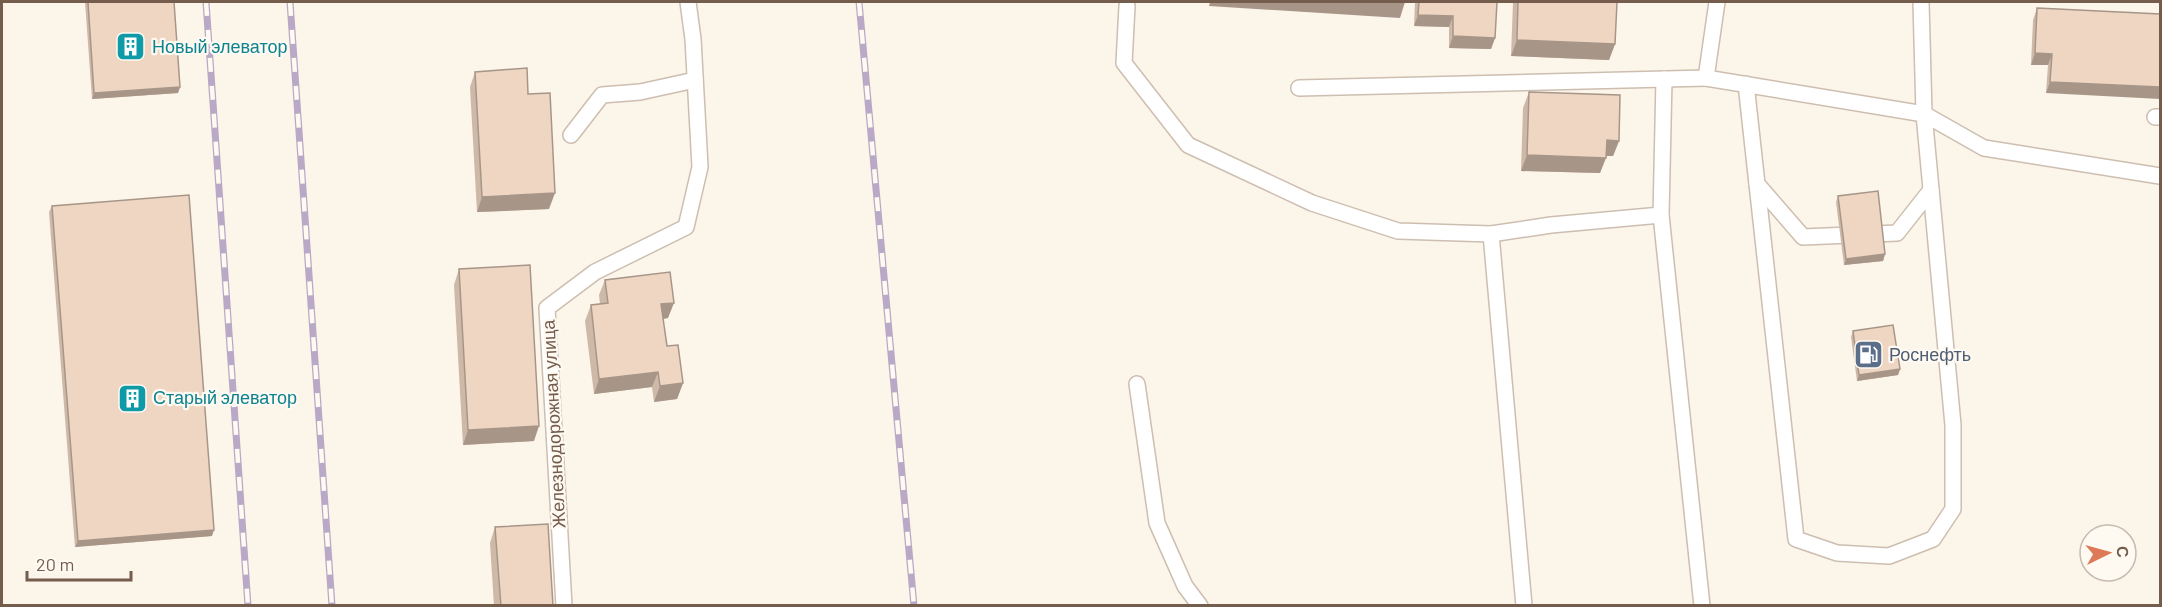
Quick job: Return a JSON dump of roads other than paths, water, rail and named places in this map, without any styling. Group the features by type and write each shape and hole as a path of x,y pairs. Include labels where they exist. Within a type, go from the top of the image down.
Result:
{"lane":[{"name":"Железнодорожная улица","path":"564,606 547,308 595,272 686,226 700,167 688,2"},
{"path":"1706,78 1717,2"},
{"path":"1746,84 1796,539 1837,553 1889,556 1933,539 1953,509 1953,424 1924,114 1921,2"},
{"path":"1127,6 1124,63 1188,146 1312,204 1398,231 1491,234 1551,225 1660,215"},
{"path":"1299,88 1706,78 1924,114 1984,148 2160,176"},
{"path":"1664,79 1660,215 1702,606"},
{"path":"572,135 602,96 640,92 695,80"},
{"path":"1757,184 1803,237 1897,233 1931,190"},
{"path":"1491,234 1524,606"},
{"path":"1137,384 1157,524 1185,586 1200,606"}],"railway":[{"path":"206,2 248,606"},
{"path":"290,2 332,606"},
{"path":"859,2 914,606"}],"place":[{"name":"Новый элеватор","path":"131,47"},
{"name":"Роснефть","path":"1868,355"},
{"name":"Старый элеватор","path":"132,398"}]}
